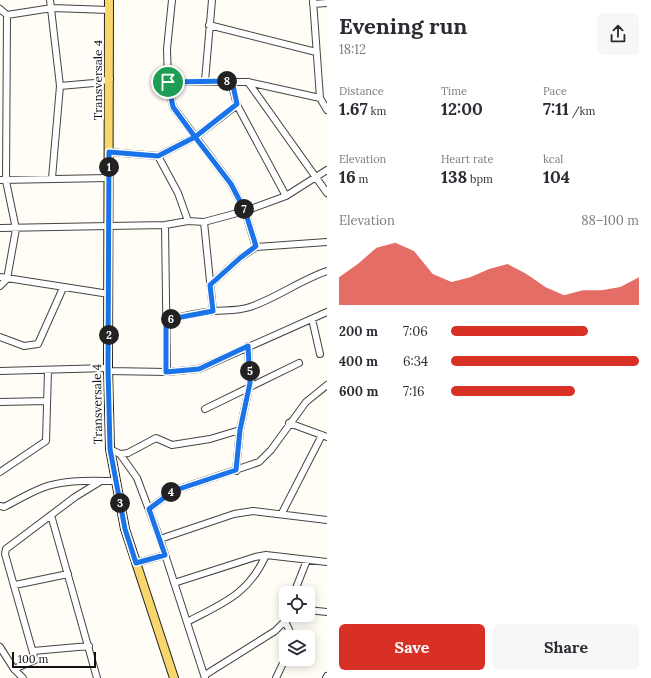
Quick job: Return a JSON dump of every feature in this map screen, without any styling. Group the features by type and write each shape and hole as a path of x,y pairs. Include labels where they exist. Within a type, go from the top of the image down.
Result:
{"main road":[{"name":"Transversale 4","path":"109,0 110,79 108,370 110,449 125,529 174,678"}],"street":[{"path":"50,0 60,86 52,178"},
{"path":"172,0 167,49 168,82 173,107 231,184 245,211 256,246"},
{"path":"205,81 212,0"},
{"path":"327,3 313,2 320,98 327,110"},
{"path":"0,9 7,15 52,8 109,10"},
{"path":"0,286 7,279 16,229 3,181 7,15"},
{"path":"209,25 316,52"},
{"path":"60,86 94,83 110,79"},
{"path":"232,81 237,104 286,196"},
{"path":"168,82 248,82 320,98"},
{"path":"248,82 327,193"},
{"path":"109,152 158,156 195,137 237,104"},
{"path":"158,156 178,193 188,221"},
{"path":"0,228 16,229 165,225 188,221 204,222 245,211 286,196 327,170"},
{"path":"3,181 52,178 109,178"},
{"path":"204,222 213,311"},
{"path":"165,225 166,372"},
{"path":"210,285 256,246 327,242"},
{"path":"166,320 213,311 229,311 248,308 265,302 309,276 327,271"},
{"path":"0,277 109,294"},
{"path":"0,337 24,346 38,344 63,288"},
{"path":"0,371 108,370 166,372 199,369 327,312"},
{"path":"312,319 320,354"},
{"path":"236,470 240,430 249,389 248,346"},
{"path":"204,409 249,389 299,363"},
{"path":"0,472 46,441 48,370"},
{"path":"149,509 173,491 259,462 271,450 289,423 306,402 327,385"},
{"path":"0,402 48,401"},
{"path":"282,513 325,436 289,423"},
{"path":"120,454 128,453 156,438 172,444 205,440 240,430"},
{"path":"110,449 120,454 137,478 160,539 205,677 275,631 283,622"},
{"path":"14,669 35,660 5,554 6,549 75,497 101,481"},
{"path":"0,506 4,507 43,487 60,483 116,481"},
{"path":"160,539 234,514 253,510 327,520"},
{"path":"51,516 97,678"},
{"path":"136,563 165,555"},
{"path":"174,583 255,557 266,556 307,560 311,559 327,562"},
{"path":"187,622 232,599 251,583 266,556"},
{"path":"297,586 307,560"},
{"path":"15,585 68,574"},
{"path":"315,611 327,612"},
{"path":"33,651 89,646"},
{"path":"0,647 2,655 22,678"},
{"path":"276,678 282,666"}],"route":[{"path":"168,82 173,107 195,137 158,156 109,152 108,368 110,449 125,529 136,563 165,555 149,509 173,491 236,470 240,430 250,383 248,346 199,369 166,372 166,320 213,311 210,285 256,246 245,211 231,184 195,137 237,104 232,81 168,82"}]}
